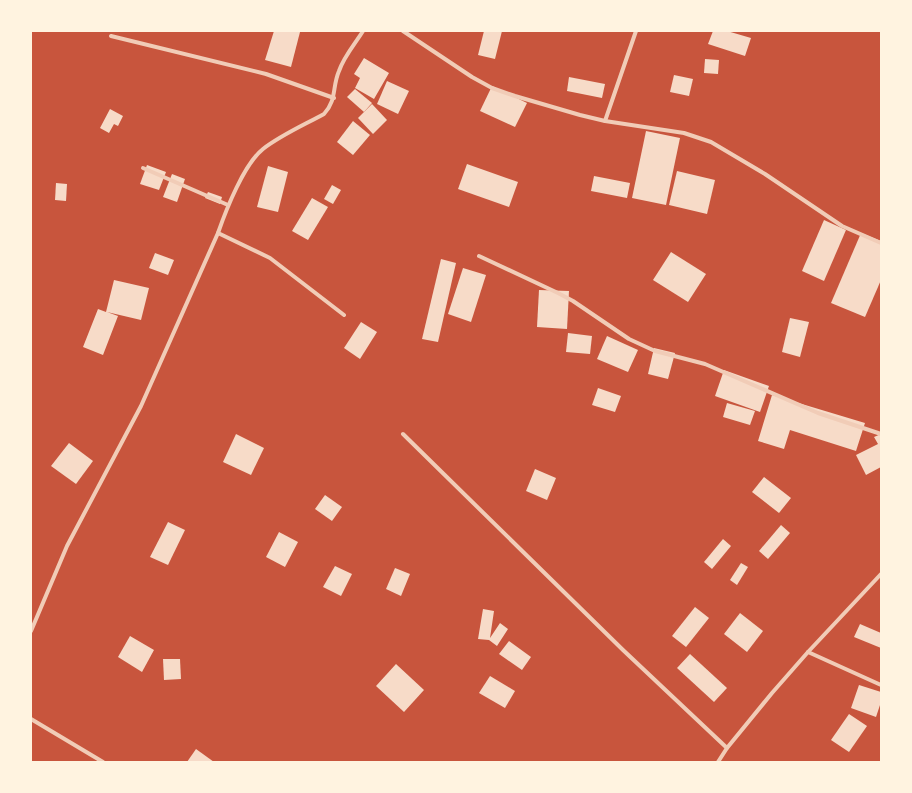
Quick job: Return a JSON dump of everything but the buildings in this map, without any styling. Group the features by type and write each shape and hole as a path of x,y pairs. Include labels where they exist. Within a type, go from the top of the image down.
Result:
{"street":[{"path":"31,631 67,546 141,406 218,233 228,205 249,166 262,150 324,114 330,108 334,98 338,71 363,31"},
{"path":"403,31 472,77 492,88 573,113 605,121 684,133 710,142 765,174 842,226 881,243"},
{"path":"605,121 636,31"},
{"path":"111,36 266,74 334,98"},
{"path":"143,168 228,205"},
{"path":"218,233 270,258 344,314"},
{"path":"479,256 573,301 629,339 655,351 705,364 818,413 881,434"},
{"path":"403,434 623,650 727,748"},
{"path":"718,762 727,748 772,692 881,574"},
{"path":"808,652 881,685"},
{"path":"31,719 103,762"}]}
